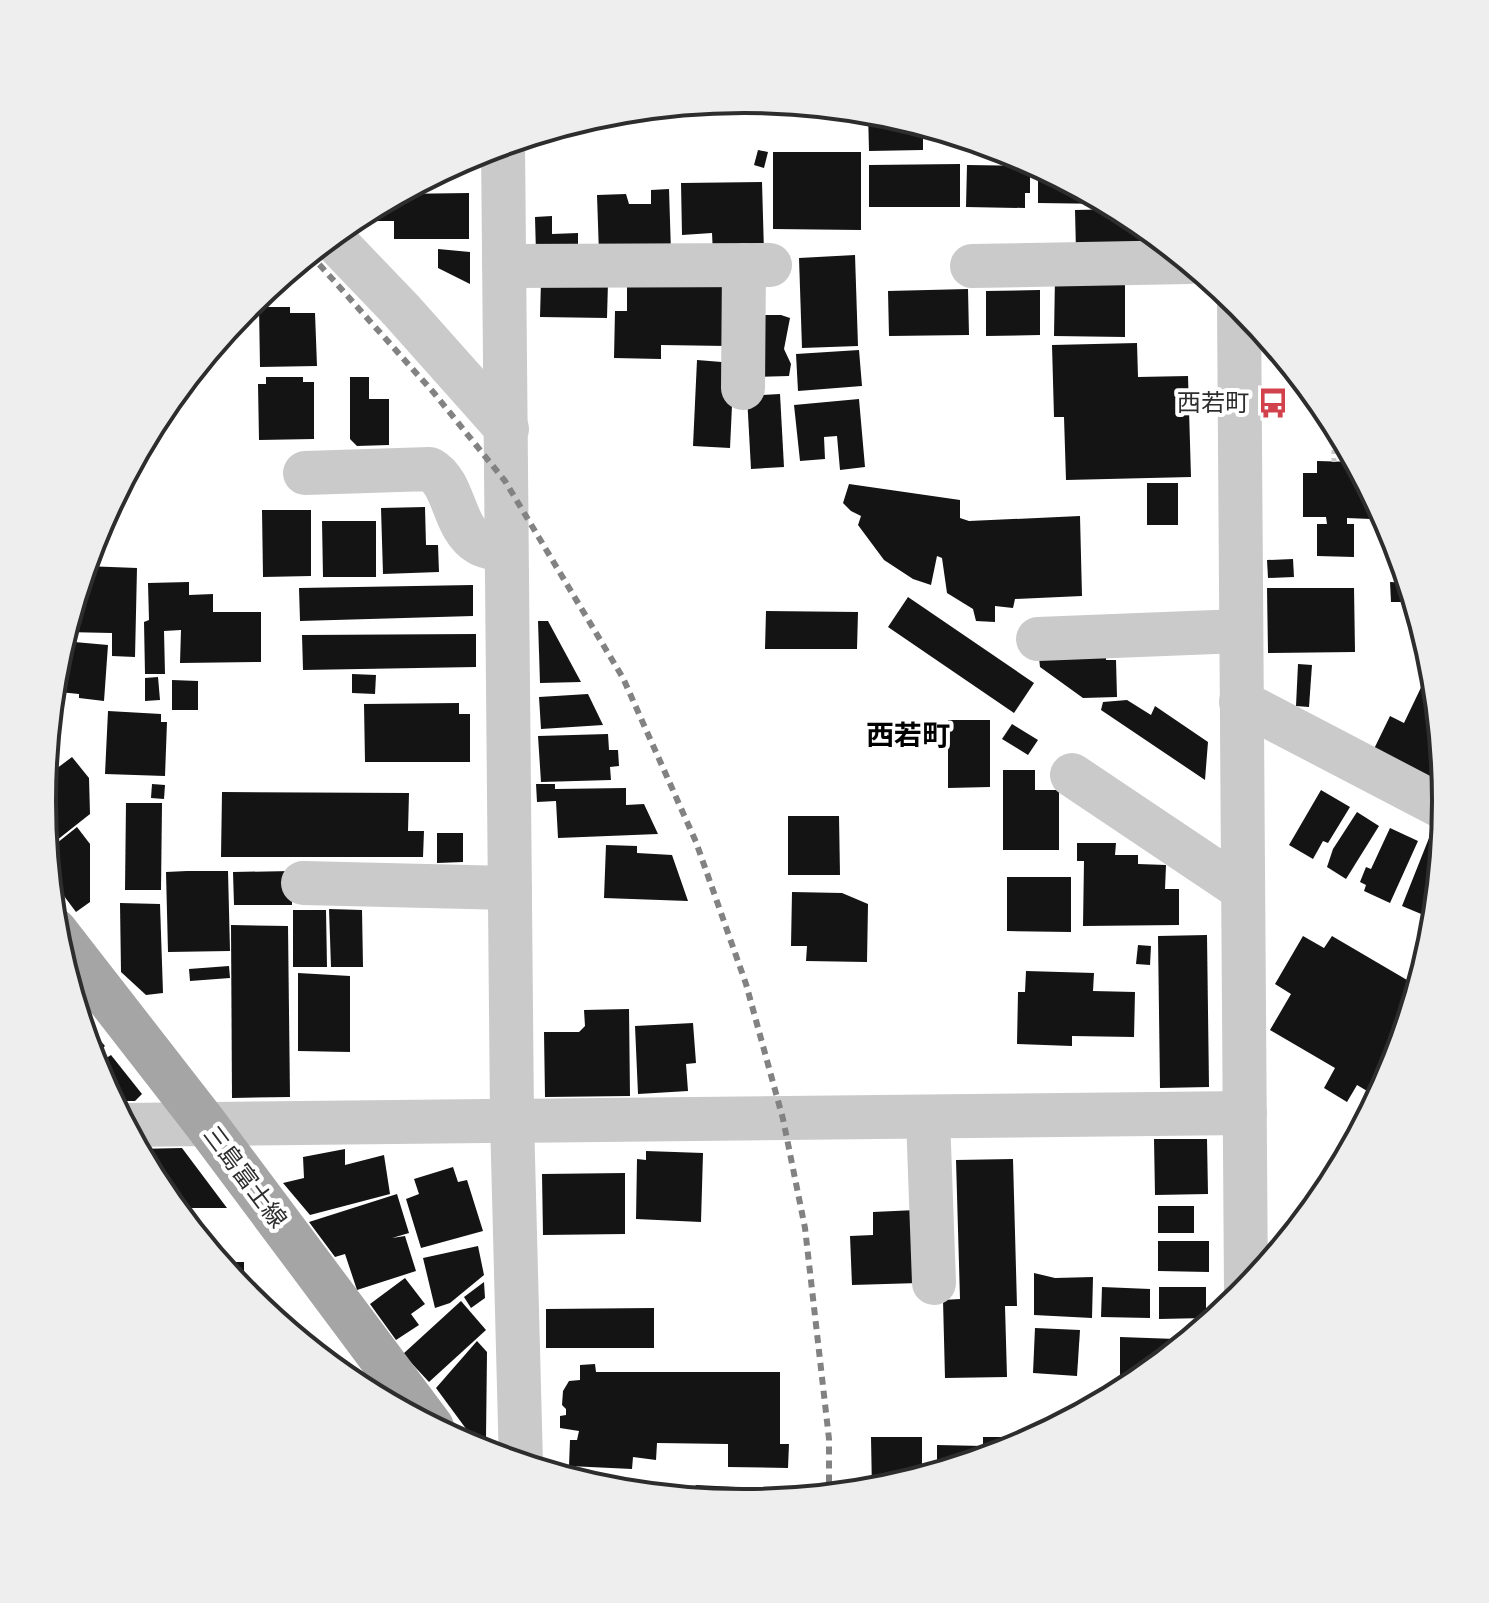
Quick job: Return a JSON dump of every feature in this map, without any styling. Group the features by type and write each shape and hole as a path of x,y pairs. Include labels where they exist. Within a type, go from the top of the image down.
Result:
{"main road":[{"name":"三島富士線","path":"73,953 205,1123 417,1407"}],"street":[{"path":"503,157 512,1119 521,1452"},
{"path":"339,245 507,429"},
{"path":"972,266 1173,262"},
{"path":"504,266 757,265 743,388"},
{"path":"1239,324 1246,1272"},
{"path":"305,473 430,469 439,475 460,521 480,544 506,551"},
{"path":"1038,639 1240,631"},
{"path":"1241,702 1433,802"},
{"path":"1072,775 1242,889"},
{"path":"303,883 510,888"},
{"path":"137,1125 1245,1113"},
{"path":"928,1117 934,1283"}],"path":[{"path":"1334,446 1334,462"}],"building":[{"path":"868,124 923,136 923,150 869,151"},
{"path":"758,150 768,152 764,168 754,165"},
{"path":"773,152 861,152 861,230 773,229"},
{"path":"960,164 960,207 869,207 869,165"},
{"path":"967,165 1009,166 1030,175 1030,193 1025,193 1025,208 966,207"},
{"path":"1038,179 1086,204 1038,203"},
{"path":"762,182 764,252 713,254 712,233 682,235 681,183"},
{"path":"669,189 671,252 599,254 597,195 626,194 629,204 651,204 651,190"},
{"path":"469,193 469,239 394,239 394,221 375,221 422,194"},
{"path":"1075,210 1096,210 1157,250 1076,251"},
{"path":"552,216 552,234 578,233 578,253 536,254 535,217"},
{"path":"438,249 470,252 470,284 438,268"},
{"path":"855,255 858,346 802,348 799,258"},
{"path":"1055,276 1125,277 1125,337 1054,336"},
{"path":"541,281 608,282 607,318 540,317"},
{"path":"627,283 728,284 727,346 661,345 661,359 614,358 615,311 627,311"},
{"path":"968,289 969,335 889,336 888,291"},
{"path":"1040,290 1040,335 986,336 986,291"},
{"path":"267,307 290,307 290,313 315,313 317,366 260,367 259,314"},
{"path":"751,315 790,318 784,349 791,364 789,376 754,377"},
{"path":"1137,343 1138,377 1188,376 1191,477 1066,480 1064,417 1054,417 1052,345"},
{"path":"859,350 862,386 798,391 796,354"},
{"path":"697,360 734,363 730,448 693,446"},
{"path":"266,377 303,377 303,382 314,382 314,439 259,440 258,384 266,384"},
{"path":"350,377 369,377 369,399 389,399 389,445 357,446 350,439"},
{"path":"780,394 784,467 751,469 747,396"},
{"path":"859,399 865,467 840,470 837,436 824,437 825,459 800,461 794,405"},
{"path":"1317,461 1343,462 1371,517 1347,518 1347,524 1354,524 1354,557 1317,556 1317,524 1327,524 1326,517 1303,517 1303,473 1317,473"},
{"path":"1147,483 1178,483 1178,525 1147,525"},
{"path":"849,484 960,500 960,518 969,521 1080,516 1082,596 1015,599 1013,608 995,606 995,622 976,621 973,609 947,593 942,558 937,556 931,585 913,579 884,560 858,525 861,516 843,503"},
{"path":"425,507 426,545 438,545 439,572 383,574 381,508"},
{"path":"262,510 311,510 311,576 263,577"},
{"path":"322,521 376,521 376,577 323,577"},
{"path":"1293,559 1294,577 1268,578 1267,560"},
{"path":"98,566 137,568 135,657 112,656 112,633 77,632"},
{"path":"189,582 189,595 213,594 213,612 261,612 261,662 180,663 181,630 164,631 165,674 145,674 144,622 149,620 148,583"},
{"path":"1390,582 1397,582 1403,602 1391,602"},
{"path":"473,585 473,616 300,621 299,588"},
{"path":"1267,588 1354,588 1355,652 1268,653"},
{"path":"908,597 1034,683 1014,713 888,627"},
{"path":"766,611 858,612 857,649 765,649"},
{"path":"538,621 548,621 581,682 540,683"},
{"path":"476,634 476,667 303,670 302,635"},
{"path":"75,642 108,645 104,701 79,698 79,694 65,693"},
{"path":"1106,647 1106,660 1116,660 1117,697 1083,698 1040,667 1038,648"},
{"path":"1298,664 1312,665 1309,707 1296,706"},
{"path":"352,674 376,675 375,694 352,693"},
{"path":"158,677 160,700 145,701 145,678"},
{"path":"172,680 198,681 198,710 172,710"},
{"path":"1423,684 1433,780 1373,751 1390,716 1404,723"},
{"path":"588,694 603,725 541,729 539,697"},
{"path":"1127,700 1151,715 1155,706 1208,742 1205,780 1101,710 1103,702"},
{"path":"459,703 459,714 470,714 470,762 365,762 364,704"},
{"path":"108,711 161,714 161,722 167,722 165,776 105,774"},
{"path":"948,720 990,720 990,787 948,788"},
{"path":"1012,724 1038,740 1028,755 1002,739"},
{"path":"608,734 609,750 618,750 619,766 610,767 611,780 541,782 538,736"},
{"path":"72,757 89,778 90,814 57,840 56,802 57,768"},
{"path":"1003,770 1035,770 1035,790 1059,790 1059,850 1003,850"},
{"path":"152,784 165,785 164,799 151,798"},
{"path":"536,784 555,784 555,789 626,788 626,805 644,804 658,834 558,838 556,801 537,802"},
{"path":"1321,790 1350,807 1328,843 1323,841 1313,859 1289,845"},
{"path":"222,792 409,793 408,831 424,831 423,857 221,857"},
{"path":"126,803 162,803 161,890 125,890"},
{"path":"1357,812 1379,826 1346,879 1327,867 1333,849"},
{"path":"788,816 839,816 840,875 788,875"},
{"path":"77,827 90,844 90,902 76,912 62,894 57,843"},
{"path":"1390,828 1418,841 1390,903 1364,891 1366,885 1360,882 1366,867 1371,869"},
{"path":"437,833 463,833 463,862 437,863"},
{"path":"1429,838 1432,839 1432,847 1423,915 1402,906"},
{"path":"1077,843 1116,843 1115,855 1138,855 1138,864 1166,865 1165,889 1179,889 1179,925 1083,926 1084,861 1077,861"},
{"path":"606,845 637,846 637,853 672,855 688,901 604,898"},
{"path":"228,871 230,951 168,952 166,872"},
{"path":"292,871 292,905 234,905 233,872"},
{"path":"1007,877 1071,877 1071,932 1007,931"},
{"path":"792,892 842,893 868,904 867,962 806,961 807,946 791,946"},
{"path":"120,903 160,904 163,993 146,995 121,972"},
{"path":"329,909 362,910 363,967 331,967"},
{"path":"293,910 326,910 327,967 293,967"},
{"path":"231,925 288,926 290,1097 232,1098"},
{"path":"1207,935 1209,1087 1160,1088 1158,936"},
{"path":"1303,936 1324,948 1332,936 1410,981 1369,1092 1357,1085 1347,1102 1324,1088 1335,1068 1270,1030 1291,994 1275,984"},
{"path":"1138,945 1151,946 1150,965 1136,964"},
{"path":"229,966 230,978 190,981 189,969"},
{"path":"1026,971 1094,973 1093,991 1135,992 1134,1037 1072,1036 1072,1046 1017,1044 1018,992 1025,992"},
{"path":"298,973 350,976 350,1052 298,1051"},
{"path":"629,1009 630,1096 545,1097 544,1032 579,1032 585,1026 584,1010"},
{"path":"693,1023 696,1063 686,1064 688,1091 638,1094 635,1026"},
{"path":"111,1055 142,1094 135,1101 125,1101 106,1058"},
{"path":"1154,1139 1207,1139 1208,1194 1155,1195"},
{"path":"182,1148 227,1208 189,1208 150,1149"},
{"path":"345,1149 345,1165 384,1155 390,1194 310,1215 283,1183 304,1178 303,1157"},
{"path":"646,1151 703,1153 701,1222 636,1219 637,1159 646,1160"},
{"path":"1013,1159 1017,1306 1005,1306 1007,1377 945,1378 943,1300 960,1299 956,1160"},
{"path":"453,1167 458,1182 467,1180 483,1231 421,1248 406,1199 419,1194 414,1179"},
{"path":"625,1173 625,1234 543,1235 542,1174"},
{"path":"397,1194 409,1233 392,1238 405,1236 416,1271 357,1290 345,1254 335,1257 309,1222"},
{"path":"1158,1206 1194,1206 1194,1233 1158,1233"},
{"path":"916,1210 919,1283 852,1285 850,1236 873,1235 873,1212"},
{"path":"1158,1241 1209,1241 1209,1272 1158,1271"},
{"path":"478,1246 484,1275 450,1303 435,1308 423,1258"},
{"path":"234,1262 244,1262 244,1273"},
{"path":"1034,1273 1055,1278 1093,1277 1092,1318 1034,1315"},
{"path":"405,1278 425,1304 411,1314 419,1325 396,1340 370,1304"},
{"path":"484,1282 485,1298 471,1308 464,1297"},
{"path":"1102,1287 1150,1289 1150,1318 1101,1317"},
{"path":"1159,1287 1206,1287 1206,1311 1199,1318 1159,1319"},
{"path":"461,1301 486,1330 429,1382 403,1354"},
{"path":"654,1308 654,1348 546,1348 546,1309"},
{"path":"1035,1328 1080,1330 1077,1376 1033,1373"},
{"path":"1120,1337 1175,1339 1127,1374 1120,1376"},
{"path":"477,1341 487,1352 486,1438 469,1432 436,1388"},
{"path":"595,1364 596,1372 780,1372 780,1444 789,1444 788,1468 728,1467 728,1444 657,1443 656,1460 633,1457 632,1469 569,1466 570,1440 577,1440 579,1431 560,1428 560,1416 566,1415 562,1405 563,1391 569,1381 580,1380 580,1365"},
{"path":"871,1437 922,1437 922,1467 872,1478"},
{"path":"983,1437 1010,1437 937,1462 937,1445 983,1446"},
{"path":"696,1485 736,1487 740,1490 699,1489 693,1488"}],"railway":[{"path":"317,262 434,393 505,481 623,678 696,842 746,984 783,1119 805,1228 829,1439 829,1485"}],"place":[{"name":"西若町","path":"1273,403"}],"district":[{"name":"西若町","path":"908,735"}]}
